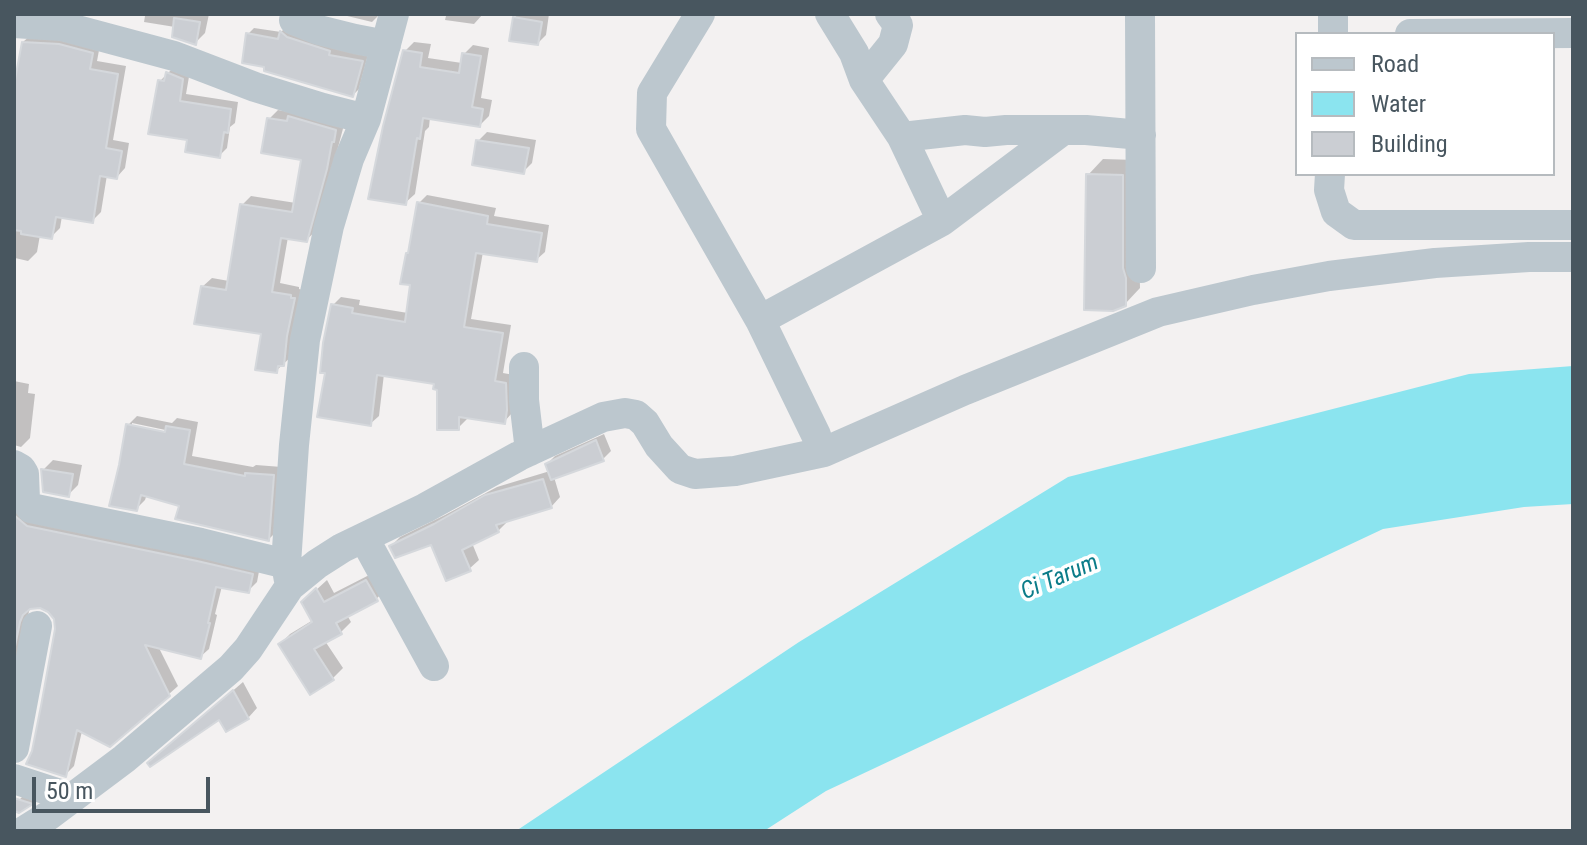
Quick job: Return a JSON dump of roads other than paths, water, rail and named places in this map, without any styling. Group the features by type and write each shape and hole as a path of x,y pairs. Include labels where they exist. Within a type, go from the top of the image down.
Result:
{"street":[{"path":"24,831 124,759 231,668 248,649 288,575 294,445 305,340 329,226 349,159 366,119 394,14"},
{"path":"700,14 652,93 651,129 760,320 816,435"},
{"path":"830,14 854,53 864,80 902,137 942,221"},
{"path":"864,80 893,44 898,25 890,14"},
{"path":"1140,14 1141,268"},
{"path":"294,20 319,30 386,45"},
{"path":"1428,32 1511,23 1573,33"},
{"path":"16,24 62,26 174,56 255,87 366,119"},
{"path":"902,137 965,130 1086,130 1141,135"},
{"path":"760,320 942,221 1062,131"},
{"path":"1330,176 1329,190 1336,212 1354,225 1573,225"},
{"path":"14,465 24,474 25,500 31,508 201,543 288,575 317,564 342,548 425,508 530,451 603,417 625,413 636,415 680,469 695,474 735,471 824,452 965,390 1158,312 1329,276 1435,263 1573,257"},
{"path":"524,367 530,451"},
{"path":"364,538 434,666"},
{"path":"14,748 37,626"},
{"path":"14,779 72,798"}],"water":[{"name":"Ci Tarum","path":"1573,366 1573,504 1524,507 1383,529 826,791 764,831 516,831 799,642 1068,477 1469,374"}]}
